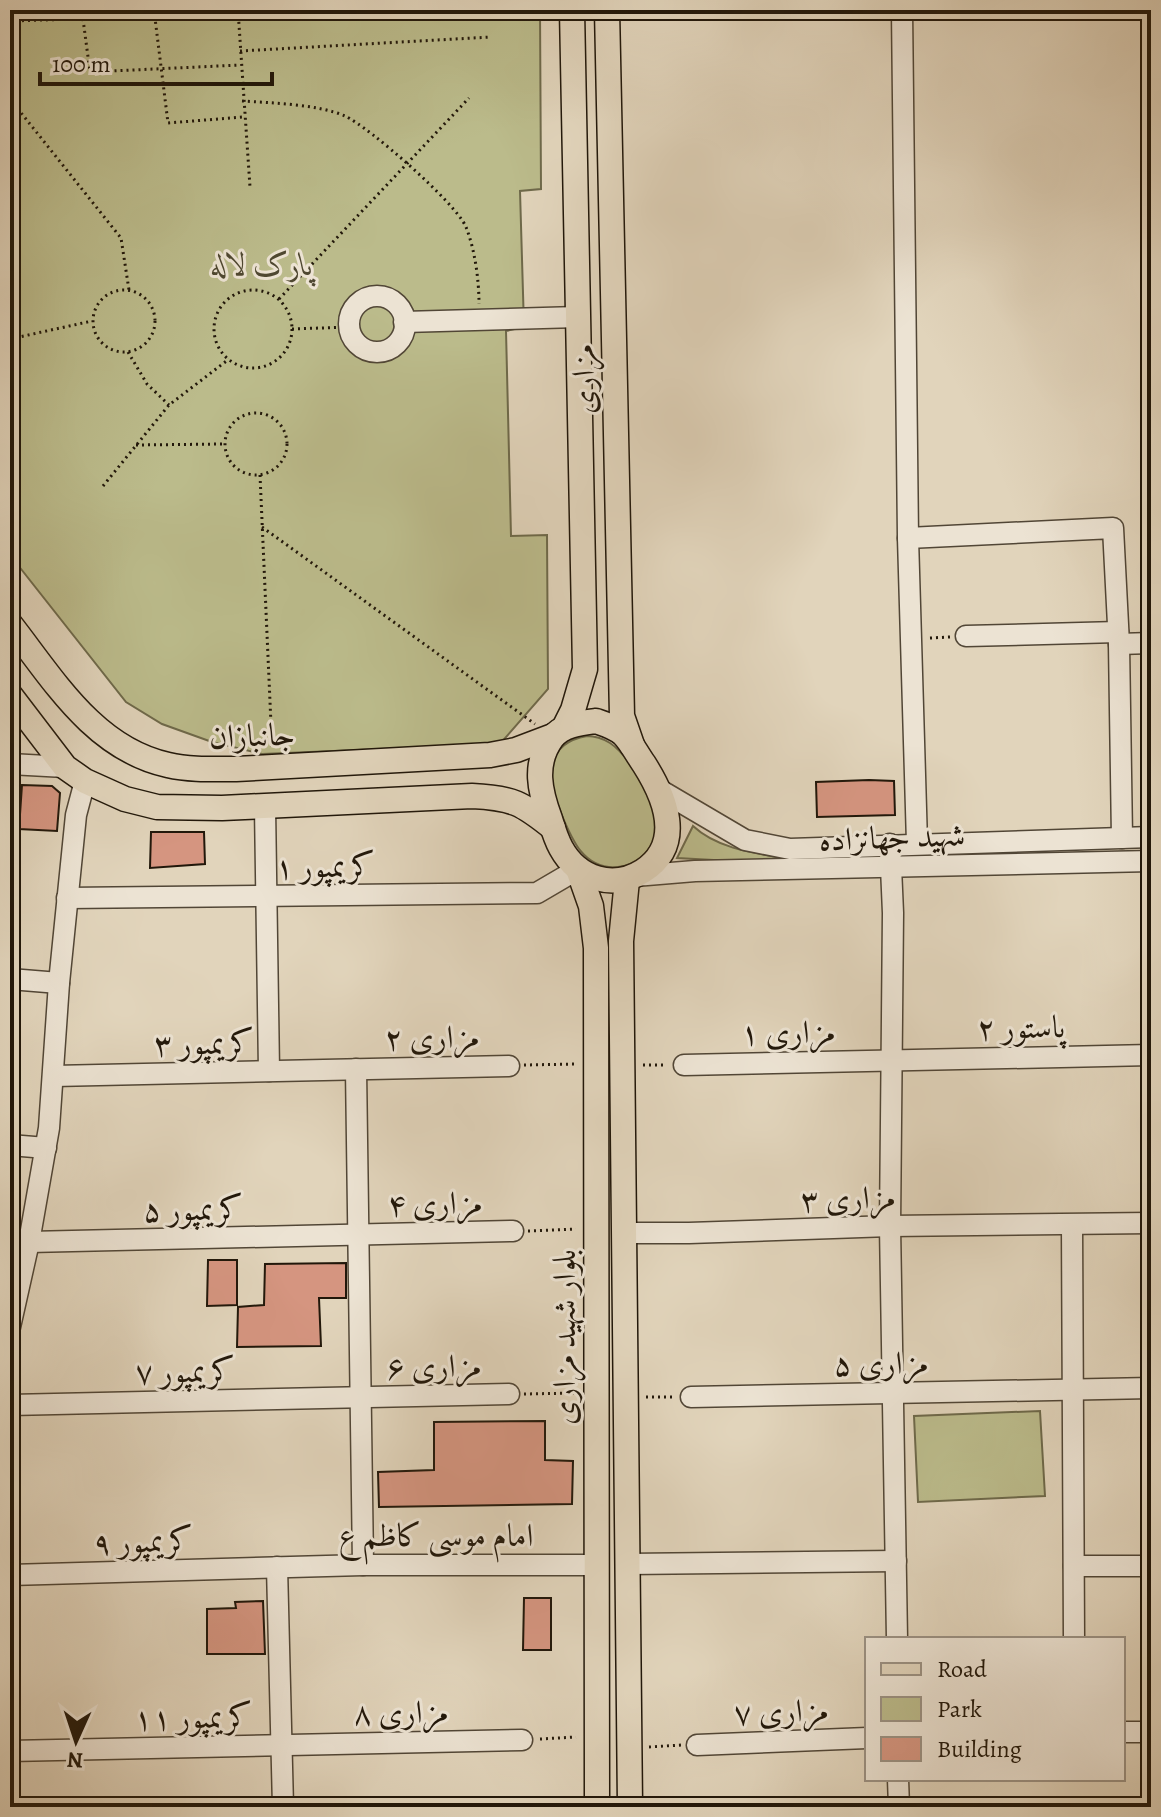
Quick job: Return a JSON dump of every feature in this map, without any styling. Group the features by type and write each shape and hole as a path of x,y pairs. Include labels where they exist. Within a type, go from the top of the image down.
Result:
{"main road":[{"path":"559,732 576,723 596,721 611,726 632,745 660,790 668,821 667,839 661,855 650,867 631,878 607,881 578,869 560,846 540,790 542,758 573,710 585,669 572,10"},
{"name":"مزاری","path":"607,10 622,716 632,745"},
{"name":"جانبازان","path":"10,624 78,710 107,738 135,754 167,765 202,769 273,767 490,755 516,750 559,732"},
{"path":"10,695 75,774 125,799 157,807 265,807 499,797 522,804 553,828"},
{"name":"بلوار شهید مزاری","path":"578,869 595,928 597,1807"},
{"name":"بلوار شهید مزاری","path":"630,1807 621,941 631,878"},
{"path":"596,1565 628,1564"}],"street":[{"path":"902,10 908,538 917,843"},
{"path":"369,296 389,298 403,311 405,331 394,347 375,353 357,345 349,327 353,308 369,296"},
{"path":"404,322 578,317"},
{"path":"908,538 1113,528 1119,638 1122,838"},
{"path":"966,636 1119,638 1151,643"},
{"path":"10,764 75,774 76,815 46,1148 10,1327"},
{"name":"شهید جهانزاده","path":"660,790 727,832 755,843 790,849 1151,837"},
{"path":"265,807 269,1071"},
{"path":"890,844 893,913 891,1393 897,1637"},
{"name":"شهید جهانزاده","path":"631,878 695,871 1151,861"},
{"name":"کریمپور ۱","path":"67,898 537,893 578,869"},
{"path":"10,979 59,983"},
{"name":"پاستور ۲","path":"892,1060 1151,1055"},
{"name":"مزاری ۱","path":"684,1065 892,1060"},
{"name":"مزاری ۲","path":"356,1069 509,1066"},
{"path":"356,1069 363,1565"},
{"name":"کریمپور ۳","path":"54,1076 356,1069"},
{"path":"10,1145 46,1148"},
{"name":"مزاری ۳","path":"625,1233 1151,1223"},
{"path":"1072,1225 1074,1637"},
{"name":"مزاری ۴","path":"358,1235 513,1231"},
{"name":"کریمپور ۵","path":"29,1242 358,1235"},
{"name":"مزاری ۵","path":"691,1397 1151,1388"},
{"name":"مزاری ۶","path":"361,1397 509,1394"},
{"name":"کریمپور ۷","path":"10,1405 361,1397"},
{"path":"628,1564 896,1561"},
{"name":"امام موسی کاظم ع","path":"277,1567 596,1565"},
{"path":"1074,1566 1151,1566"},
{"path":"277,1567 283,1807"},
{"name":"کریمپور ۹","path":"10,1575 277,1567"},
{"path":"1125,1732 1151,1732"},
{"name":"مزاری ۷","path":"697,1745 865,1738"},
{"name":"مزاری ۸","path":"282,1745 522,1740"},
{"name":"کریمپور ۱۱","path":"10,1751 282,1745"},
{"path":"898,1781 899,1807"}],"path":[{"path":"154,10 168,123 243,117"},
{"path":"10,21 155,18 238,12 250,187"},
{"path":"83,18 90,72 240,65"},
{"path":"240,51 491,37"},
{"path":"279,299 469,98"},
{"path":"10,99 121,238 129,290"},
{"path":"242,101 292,104 345,116 408,163 465,224 479,283 478,320"},
{"path":"259,289 279,299 291,318 291,329 291,341 279,359 258,369 236,365 229,359 219,350 213,329 219,307 236,293 259,289"},
{"path":"129,290 145,298 154,313 154,330 144,345 128,352 111,350 97,338 92,321 97,304 111,293 129,290"},
{"path":"10,339 92,321"},
{"path":"291,329 349,327"},
{"path":"128,352 147,384 169,405"},
{"path":"103,486 169,405 229,359"},
{"path":"261,413 277,421 286,436 286,453 276,468 260,475 242,473 229,461 224,444 230,427 243,416 261,413"},
{"path":"136,445 224,444"},
{"path":"260,475 273,767"},
{"path":"262,527 559,732"},
{"path":"910,639 966,636"},
{"path":"509,1066 596,1063"},
{"path":"623,1065 684,1065"},
{"path":"513,1231 596,1229"},
{"path":"509,1394 596,1393"},
{"path":"626,1398 691,1397"},
{"path":"522,1740 596,1736"},
{"path":"629,1747 697,1745"}],"green space":[{"name":"پارک لاله","path":"10,10 540,10 541,189 520,191 524,327 506,331 511,536 547,535 548,689 500,744 262,754 212,742 162,724 126,702 10,555"},
{"path":"587,736 607,741 617,749 646,789 656,811 658,830 654,840 641,858 627,865 606,867 596,864 581,851 565,823 553,789 552,766 556,755 572,740"},
{"path":"693,826 731,847 806,862 677,858"},
{"path":"1040,1411 1045,1496 918,1502 914,1416"}],"building":[{"path":"894,781 895,815 817,817 816,782"},
{"path":"22,785 52,786 60,793 57,831 19,829"},
{"path":"151,832 204,832 205,864 150,868"},
{"path":"208,1260 237,1260 237,1305 207,1306"},
{"path":"346,1263 346,1298 319,1298 321,1346 237,1347 238,1307 264,1305 265,1264"},
{"path":"545,1421 545,1460 573,1461 572,1504 379,1507 378,1472 434,1470 434,1422"},
{"path":"524,1598 551,1598 551,1650 523,1650"},
{"path":"263,1601 265,1654 207,1654 207,1609 236,1608 235,1602"}]}
